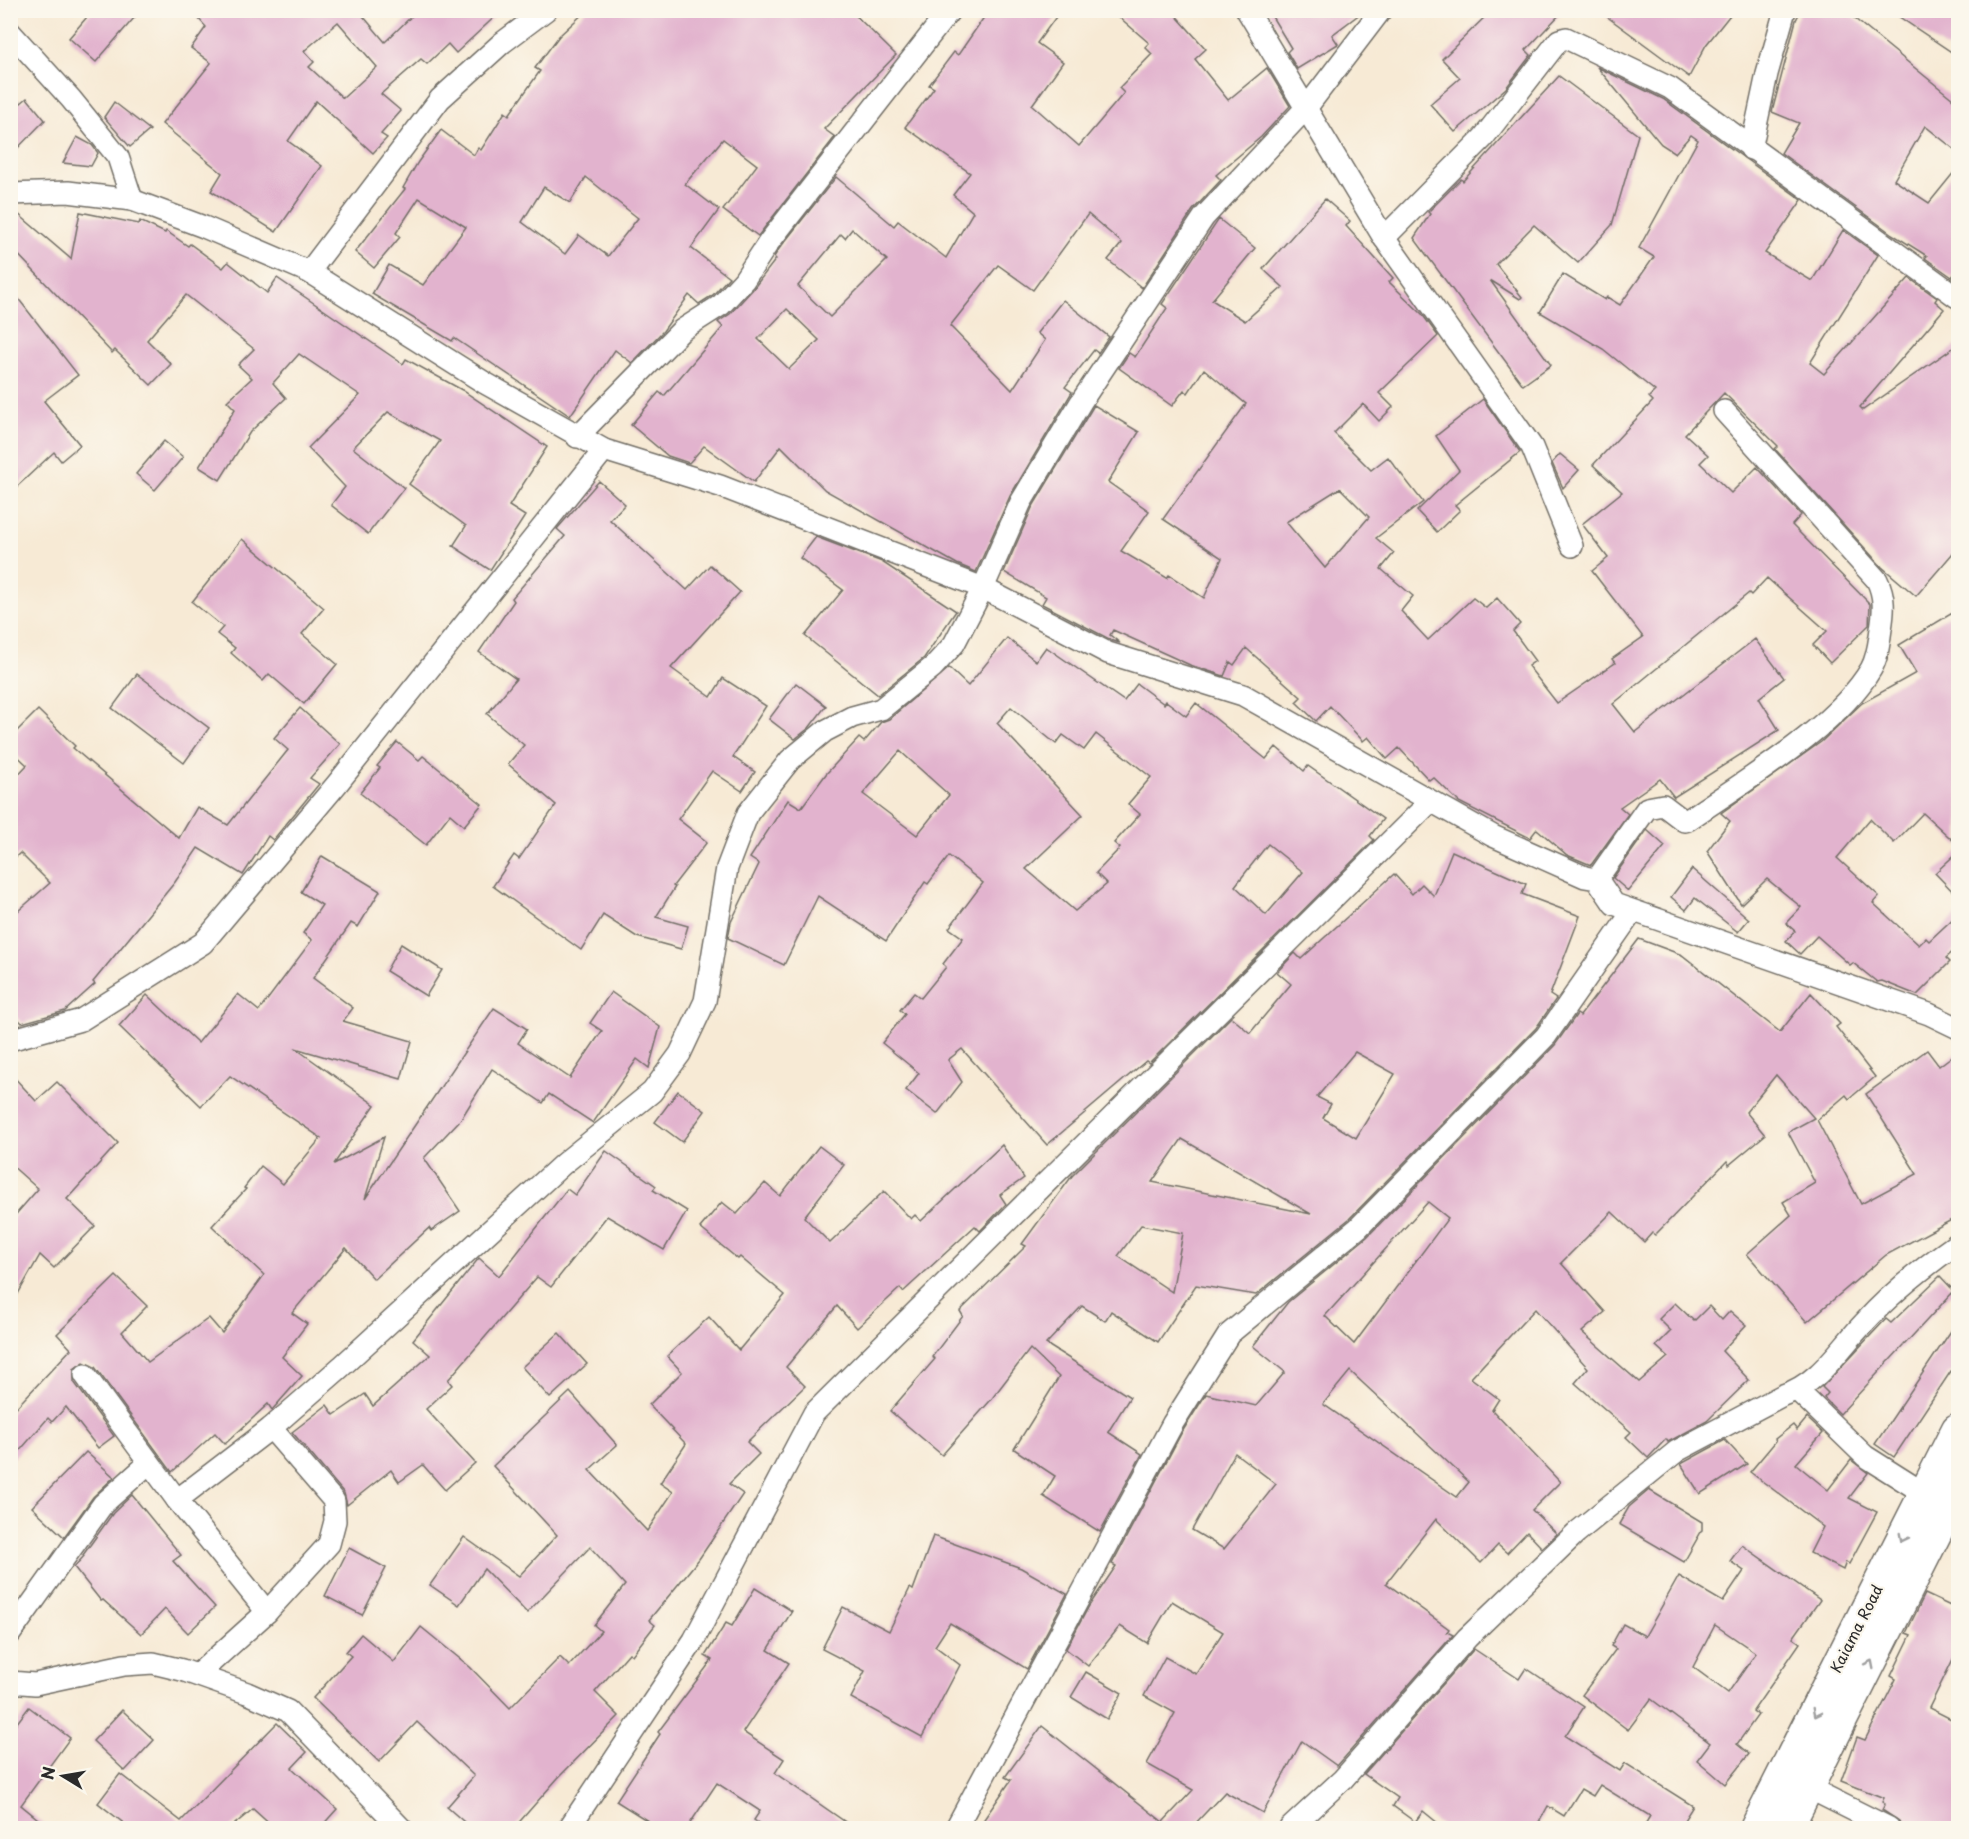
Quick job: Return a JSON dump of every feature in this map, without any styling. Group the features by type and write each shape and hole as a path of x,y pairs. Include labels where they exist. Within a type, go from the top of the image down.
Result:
{"highway":[{"name":"Kaiama Road","path":"1757,1828 1959,1430"},
{"name":"Kaiama Road","path":"1786,1828 1959,1487"}],"street":[{"path":"309,273 440,99 502,43 546,10"},
{"path":"577,437 682,330 721,305 744,280 769,242 950,10"},
{"path":"1247,10 1384,238 1532,447 1572,546"},
{"path":"177,1500 271,1428 563,1164 652,1092 680,1054 705,1001 727,868 748,813 790,760 825,731 852,717 882,709 933,667 954,644 983,588 1021,502 1081,402 1204,216 1307,107 1381,10"},
{"path":"1751,150 1767,74 1785,10"},
{"path":"10,32 71,99 118,157 132,200"},
{"path":"1384,238 1483,138 1559,40 1566,38 1670,88 1751,150 1957,297"},
{"path":"10,194 69,192 132,200 204,227 309,273 577,437 604,450 720,486 983,588 1108,653 1243,695 1493,836 1585,877 1597,879 1614,903 1929,1014 1959,1029"},
{"path":"1597,879 1647,808 1663,805 1684,821 1688,820 1818,729 1863,681 1872,667 1878,648 1884,594 1877,580 1724,411"},
{"path":"10,1041 81,1020 203,943 344,775 604,450"},
{"path":"569,1828 693,1640 813,1413 1430,802"},
{"path":"956,1828 1173,1423 1229,1334 1358,1228 1546,1036 1633,911"},
{"path":"1290,1828 1343,1779 1467,1638 1576,1533 1677,1451 1783,1395 1798,1391 1830,1363 1864,1323 1893,1294 1926,1265 1959,1243"},
{"path":"85,1375 177,1500 267,1611"},
{"path":"1798,1391 1865,1456 1925,1494"},
{"path":"197,1675 267,1611 329,1544 335,1521 333,1501 271,1428"},
{"path":"10,1634 103,1504 149,1462"},
{"path":"10,1682 35,1684 124,1665 153,1663 197,1675 288,1711 401,1828"},
{"path":"1808,1788 1889,1828"}],"building":[{"path":"93,10 141,10 96,62 69,38"},
{"path":"191,10 358,10 385,42 418,10 502,10 456,53 448,44 427,64 421,59 381,94 401,111 381,134 387,138 373,153 316,101 288,141 322,166 276,232 211,191 222,173 162,124 211,63 191,48 206,27","holes":["338,22 377,67 343,98 309,67 314,62 304,51"]},
{"path":"587,10 850,10 896,55 824,129 835,137 758,236 723,210 757,165 723,139 685,184 719,210 691,248 729,277 713,295 699,304 689,295 663,331 632,363 615,350 570,416 454,338 452,341 372,294 389,265 423,285 466,227 419,198 396,233 400,237 374,268 355,252 405,189 403,188 418,162 441,130 474,155 478,148 481,150 505,112 509,115 540,71 535,68 559,36","holes":["586,177 638,218 608,256 579,235 565,254 522,222 544,187 570,203"]},
{"path":"989,10 1061,10 1037,43 1063,62 1032,105 1079,146 1124,93 1119,88 1152,54 1145,47 1149,43 1111,10 1171,10 1206,49 1195,59 1228,100 1267,68 1290,106 1261,137 1216,175 1221,180 1193,210 1142,288 1108,260 1122,243 1088,214 1033,290 998,265 950,326 1012,390 1045,340 1037,333 1063,300 1109,337 1098,353 1094,350 1065,387 1072,392 1010,496 976,572 957,564 825,490 781,446 754,482 704,446 689,463 668,456 631,425 659,392 664,396 723,327 718,322 730,314 753,289 776,259 774,257 779,249 836,177 894,226 898,221 946,258 973,212 953,195 970,173 905,127 934,88 929,85 954,52 958,55","holes":["852,229 887,260 830,317 798,286 841,234 845,238","787,309 819,340 789,369 758,339"]},
{"path":"1268,10 1365,10 1332,35 1338,44 1297,69 1287,52 1291,48"},
{"path":"1492,10 1564,10 1526,50 1531,55 1506,88 1455,132 1430,104 1460,78 1442,59"},
{"path":"1598,10 1734,10 1706,45 1689,77"},
{"path":"1801,10 1844,10 1959,104 1959,153 1925,126 1894,180 1929,203 1959,166 1959,268 1952,277 1925,258 1927,256 1892,234 1781,153 1799,123 1772,112 1796,20"},
{"path":"1889,10 1959,10 1959,57"},
{"path":"1597,67 1663,99 1802,200 1765,253 1812,281 1843,230 1878,255 1810,363 1824,374 1909,278 1937,298 1935,301 1944,309 1860,407 1863,410 1959,344 1959,546 1916,596 1882,567 1775,449 1778,446 1724,393 1685,434 1708,455 1700,463 1731,493 1757,467 1801,515 1792,525 1870,604 1869,625 1830,663 1813,645 1827,631 1767,578 1751,595 1749,593 1613,704 1635,732 1755,639 1784,678 1759,698 1779,730 1674,797 1660,779 1620,807 1628,814 1591,865 1567,855 1537,829 1530,838 1459,802 1433,777 1429,780 1399,748 1387,759 1368,737 1363,741 1330,706 1316,721 1296,702 1301,697 1246,648 1234,665 1230,662 1224,676 1190,665 1113,630 1110,635 1120,643 1113,641 1042,604 1046,597 1004,572 1032,508 1094,405 1139,432 1108,482 1149,511 1121,551 1167,578 1169,575 1204,598 1222,558 1163,519 1246,404 1204,369 1188,393 1184,390 1172,406 1119,368 1129,353 1135,357 1167,308 1162,304 1219,219 1255,248 1212,300 1245,321 1283,287 1263,269 1325,199 1350,221 1346,226 1393,278 1389,282 1422,314 1438,336 1379,393 1393,407 1379,421 1363,404 1334,433 1371,470 1388,457 1423,502 1376,538 1394,553 1381,569 1413,596 1401,611 1428,640 1473,598 1486,608 1497,598 1520,624 1513,631 1535,661 1528,666 1557,703 1615,663 1612,659 1643,637 1592,571 1608,558 1582,524 1622,492 1593,465 1653,401 1649,397 1655,391 1603,349 1540,312 1563,274 1605,300 1607,297 1620,305 1654,257 1639,248 1698,140 1691,135 1675,153 1661,144","holes":["1340,488 1369,517 1325,568 1286,522"]},
{"path":"1559,76 1638,135 1612,225 1578,263 1534,225 1496,264 1522,297 1520,299 1490,280 1551,365 1523,385 1414,238 1430,214 1428,212 1461,179 1463,181"},
{"path":"10,93 21,103 27,98 45,120 10,156"},
{"path":"114,102 150,130 130,147 104,117"},
{"path":"77,137 92,145 98,153 91,166 63,163"},
{"path":"10,207 71,259 80,212 139,224 140,221 165,233 166,231 188,246 190,244 223,268 228,262 267,293 277,278 403,364 406,359 462,390 547,447 509,506 525,516 490,570 453,546 466,526 409,484 440,441 388,412 353,448 404,488 368,534 331,505 345,487 308,448 360,395 299,354 273,383 286,398 250,432 220,480 199,467 235,409 227,401 252,378 238,365 254,349 186,295 147,340 171,364 151,385 115,350 112,353 10,246"},
{"path":"10,288 78,375 44,401 80,445 61,461 54,452 10,493"},
{"path":"1483,399 1520,452 1455,505 1460,510 1437,532 1417,511 1459,470 1436,436"},
{"path":"164,441 183,457 155,490 136,474"},
{"path":"1560,454 1579,470 1563,488 1552,463"},
{"path":"599,481 625,504 610,520 687,590 710,565 740,592 671,668 711,697 723,678 766,706 733,757 755,772 742,791 712,771 678,819 707,842 673,886 675,887 656,917 688,926 681,949 637,937 603,915 581,950 493,886 514,855 519,859 556,805 508,764 524,745 487,714 516,679 479,652 514,601 512,598 565,536 557,529"},
{"path":"816,537 882,562 956,611 924,658 878,695 805,636 843,590 800,558"},
{"path":"242,539 324,608 302,634 337,664 304,704 269,674 263,681 231,653 235,648 217,634 223,627 192,602"},
{"path":"1959,609 1959,846 1923,813 1894,843 1870,819 1837,858 1879,896 1873,903 1919,945 1926,938 1929,941 1959,913 1959,946 1946,958 1950,962 1917,995 1882,981 1877,982 1853,963 1850,965 1817,936 1800,954 1786,941 1795,931 1786,923 1801,907 1767,879 1741,904 1707,851 1730,821 1721,813 1821,742 1862,703 1916,673 1899,645"},
{"path":"1007,638 1036,661 1046,647 1124,701 1137,684 1164,704 1166,701 1186,716 1196,703 1266,759 1276,747 1304,771 1308,766 1383,819 1370,836 1374,840 1149,1063 1146,1061 1047,1145 962,1049 948,1060 962,1082 937,1114 906,1090 919,1073 882,1043 905,1014 900,1010 914,993 921,998 946,967 943,964 963,938 949,928 983,883 949,856 928,884 925,882 886,941 818,896 784,965 728,938 731,922 759,864 750,858 788,800 801,808 826,774 859,738 864,742 881,722 889,719 949,668 968,686","holes":["1011,707 1056,744 1063,735 1084,750 1096,734 1151,777 1128,804 1140,814 1114,843 1120,848 1096,873 1107,884 1075,911 1026,869 1083,815 997,723","900,751 949,795 917,835 863,794","1268,844 1303,872 1266,915 1235,886"]},
{"path":"137,674 209,728 184,763 112,708"},
{"path":"796,683 826,706 809,728 795,739 769,719"},
{"path":"300,708 340,744 310,778 319,784 273,840 268,836 243,875 198,848 175,882 93,982 95,984 65,1011 22,1023 10,1011 10,918 50,883 20,853 10,862 10,783 27,765 10,749 10,738 38,710 75,746 73,748 179,838 197,807 228,825 288,750 274,738"},
{"path":"397,742 419,760 423,756 482,804 464,826 450,814 426,845 360,793 380,768 377,766"},
{"path":"1647,830 1665,846 1628,891 1613,878"},
{"path":"1452,851 1526,884 1522,894 1580,916 1550,995 1556,999 1536,1028 1349,1219 1256,1295 1196,1285 1158,1342 1111,1311 1105,1321 1082,1306 1046,1344 1130,1397 1108,1432 1142,1454 1100,1532 1043,1496 1055,1476 1014,1449 1059,1377 1030,1349 990,1401 942,1455 890,1411 935,1359 932,1357 963,1316 960,1311 1026,1246 1022,1244 1072,1176 1231,1017 1250,1033 1291,984 1277,972 1295,953 1301,959 1394,874 1412,894 1422,884 1434,896","holes":["1355,1052 1395,1074 1356,1138 1323,1118 1331,1104 1317,1097","1182,1139 1311,1214 1152,1182","1141,1225 1183,1233 1172,1292 1118,1256"]},
{"path":"1959,851 1959,898 1935,873"},
{"path":"322,856 380,891 358,927 351,923 313,978 353,1008 343,1021 412,1041 401,1079 295,1048 375,1105 334,1164 384,1137 365,1199 494,1008 527,1029 518,1043 570,1078 602,1031 590,1023 611,992 660,1027 649,1068 637,1059 593,1123 549,1094 543,1103 492,1069 461,1119 424,1158 460,1211 431,1231 429,1228 374,1279 346,1248 292,1313 307,1324 282,1357 302,1376 272,1410 268,1404 225,1444 215,1433 172,1472 95,1367 84,1362 74,1369 74,1382 114,1436 98,1448 66,1407 52,1422 48,1418 10,1462 10,1414 71,1349 57,1334 116,1276 147,1306 122,1332 148,1362 209,1318 222,1333 264,1275 212,1226 246,1189 244,1188 261,1166 283,1184 321,1138 230,1076 201,1106 119,1026 147,995 198,1043 238,994 259,1011 312,940 303,933 322,905 301,892"},
{"path":"1692,869 1749,919 1738,932 1695,898 1686,910 1671,897"},
{"path":"1639,939 1682,955 1780,1032 1811,993 1840,1024 1836,1027 1875,1077 1849,1099 1846,1095 1817,1120 1861,1204 1917,1174 1866,1094 1927,1050 1939,1066 1959,1051 1959,1216 1886,1255 1807,1322 1747,1254 1791,1215 1783,1202 1815,1183 1788,1132 1814,1118 1776,1075 1746,1112 1765,1135 1729,1165 1727,1161 1655,1235 1652,1233 1644,1242 1612,1212 1561,1263 1605,1312 1582,1332 1639,1382 1668,1357 1656,1346 1671,1331 1659,1319 1675,1303 1694,1321 1709,1306 1722,1320 1730,1311 1746,1325 1722,1351 1749,1380 1707,1421 1668,1442 1666,1439 1648,1458 1626,1437 1631,1432 1575,1383 1588,1368 1535,1309 1471,1378 1499,1399 1492,1410 1560,1482 1532,1510 1557,1534 1542,1548 1527,1532 1507,1553 1498,1545 1481,1563 1436,1519 1386,1583 1449,1629 1447,1632 1453,1635 1337,1766 1302,1741 1263,1813 1225,1792 1191,1828 978,1828 1011,1780 1005,1777 1042,1726 1163,1822 1193,1790 1147,1764 1175,1713 1144,1696 1165,1657 1196,1674 1223,1632 1172,1601 1147,1643 1120,1626 1088,1666 1066,1649 1089,1606 1116,1566 1112,1564 1182,1432 1206,1394 1256,1406 1285,1372 1253,1346 1288,1302 1367,1237 1555,1045 1577,1014 1580,1016","holes":["1428,1202 1448,1218 1354,1344 1325,1316","1350,1371 1469,1482 1457,1497 1323,1404","1235,1453 1276,1484 1224,1549 1192,1530"]},
{"path":"401,944 442,970 426,996 386,971"},
{"path":"10,1073 36,1101 57,1082 118,1143 67,1199 95,1226 54,1268 40,1255 10,1308 10,1221 38,1189 10,1164"},
{"path":"678,1091 705,1111 682,1142 655,1122"},
{"path":"1002,1145 1024,1178 1000,1195 1006,1204 980,1231 975,1226 903,1292 900,1288 857,1328 837,1306 786,1367 805,1386 747,1442 759,1454 729,1484 743,1494 699,1559 649,1620 655,1625 632,1655 629,1653 595,1692 619,1716 558,1778 514,1828 471,1828 447,1807 474,1776 417,1722 379,1762 313,1698 351,1656 346,1652 361,1634 394,1662 421,1627 470,1667 510,1708 560,1657 569,1666 601,1631 594,1625 625,1585 590,1547 527,1613 484,1569 459,1605 430,1585 464,1537 519,1576 557,1535 493,1466 570,1392 617,1445 589,1470 647,1531 673,1492 660,1483 686,1444 649,1405 682,1372 667,1356 709,1317 739,1350 785,1295 740,1257 738,1259 700,1228 722,1202 737,1214 765,1183 780,1196 819,1146 844,1165 804,1217 830,1243 884,1191 911,1219 915,1215 921,1221"},
{"path":"606,1151 656,1186 653,1190 687,1211 664,1250 607,1216 551,1287 537,1277 448,1380 452,1385 426,1409 475,1463 445,1490 423,1465 399,1482 391,1470 347,1505 344,1493 292,1432 327,1405 334,1415 365,1394 373,1406 430,1355 413,1340 479,1258 499,1276 567,1189 575,1195"},
{"path":"1940,1276 1954,1291 1840,1414 1824,1398 1828,1393 1822,1387 1886,1319 1891,1323"},
{"path":"1959,1319 1959,1376 1951,1371 1894,1457 1875,1444"},
{"path":"559,1333 587,1364 550,1398 522,1367"},
{"path":"1807,1418 1823,1433 1796,1464 1828,1490 1851,1460 1868,1473 1849,1498 1877,1512 1849,1564 1846,1562 1843,1570 1810,1553 1823,1527 1750,1472 1776,1441 1775,1439 1793,1425 1797,1430"},
{"path":"1725,1440 1747,1464 1700,1494 1681,1464"},
{"path":"86,1452 114,1477 93,1497 64,1537 32,1507"},
{"path":"1649,1490 1702,1522 1702,1530 1684,1562 1619,1524 1629,1507"},
{"path":"132,1495 181,1555 173,1561 215,1607 188,1633 165,1609 141,1634 103,1600 101,1601 74,1567 113,1513"},
{"path":"933,1536 1021,1568 1067,1594 1027,1669 950,1623 935,1646 960,1665 922,1737 851,1698 865,1671 822,1649 843,1607 889,1631 910,1588 913,1590"},
{"path":"1742,1545 1820,1600 1793,1638 1800,1643 1753,1711 1758,1715 1737,1744 1749,1754 1725,1784 1697,1760 1710,1743 1651,1699 1628,1730 1582,1695 1616,1649 1611,1646 1623,1624 1645,1636 1679,1576 1723,1602 1744,1571 1730,1561","holes":["1715,1625 1756,1653 1728,1693 1693,1667"]},
{"path":"349,1548 386,1568 362,1615 325,1596"},
{"path":"755,1588 792,1611 768,1650 789,1663 743,1732 784,1759 775,1773 854,1828 766,1828 754,1820 760,1811 717,1783 687,1828 659,1828 616,1801 660,1734 658,1732 712,1660 705,1656 726,1623 732,1626"},
{"path":"1925,1594 1959,1610 1959,1647 1929,1708 1959,1723 1959,1828 1902,1828 1899,1821 1882,1810 1885,1804 1882,1802 1884,1798 1841,1781 1857,1737 1865,1740 1896,1679 1891,1676 1911,1635 1906,1633"},
{"path":"1474,1649 1519,1679 1526,1668 1584,1707 1565,1736 1620,1771 1625,1763 1693,1806 1679,1828 1643,1828 1650,1816 1600,1785 1593,1796 1581,1789 1564,1816 1548,1806 1536,1828 1444,1828 1423,1811 1415,1822 1393,1806 1398,1798 1364,1774"},
{"path":"1086,1672 1122,1693 1107,1719 1071,1697"},
{"path":"29,1707 70,1738 21,1805 49,1828 10,1828 10,1732"},
{"path":"122,1710 154,1740 125,1771 93,1741"},
{"path":"277,1723 307,1752 292,1768 337,1809 320,1828 274,1828 253,1809 230,1828 130,1828 98,1803 120,1774 181,1821"}]}
